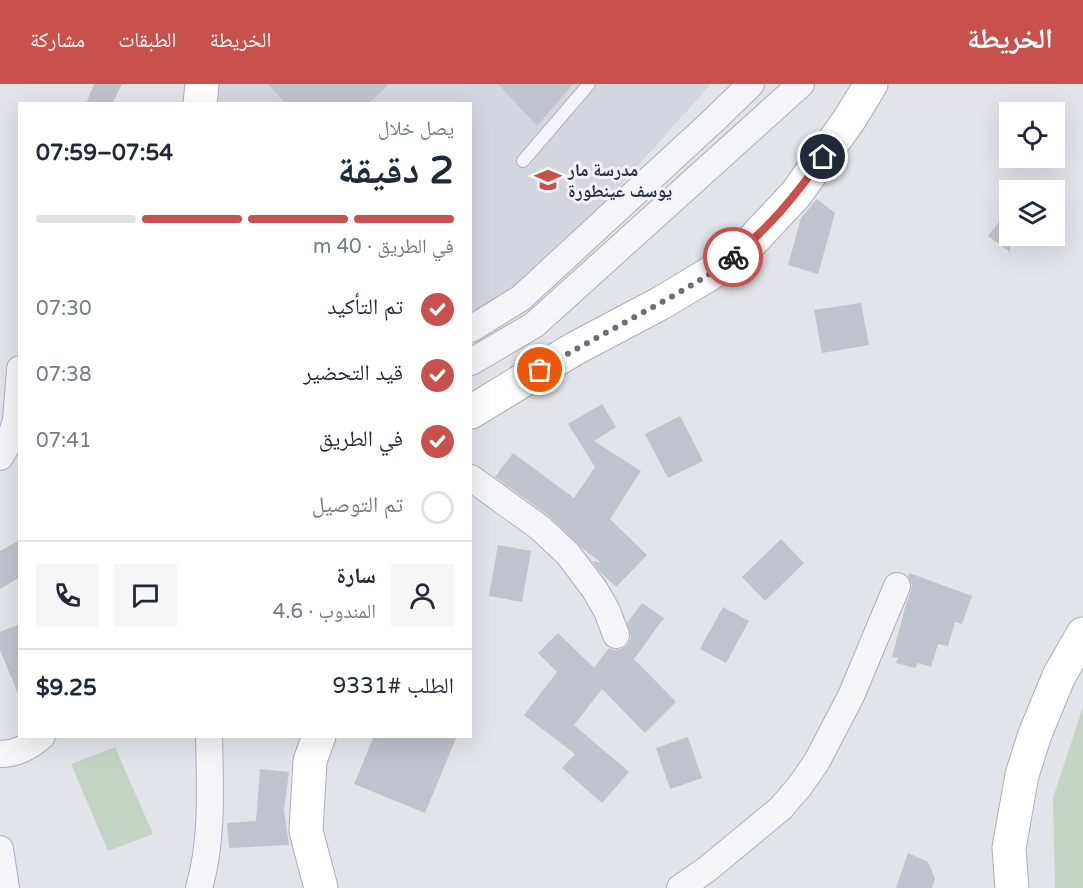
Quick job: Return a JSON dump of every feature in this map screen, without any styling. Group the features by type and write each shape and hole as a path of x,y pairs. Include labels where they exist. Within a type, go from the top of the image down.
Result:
{"street":[{"path":"200,102 202,84"},
{"path":"472,328 521,298 750,84"},
{"path":"472,361 534,325 801,84"},
{"path":"472,411 574,349 661,303 716,270 752,241 796,194 849,120 871,84"},
{"path":"0,457 9,442 16,420 18,394"},
{"path":"472,479 539,526 568,554 607,611 616,635"},
{"path":"680,888 706,870 781,808 799,787 816,763 851,696 897,586"},
{"path":"1012,888 1010,848 1022,775 1035,734 1059,676 1083,634"},
{"path":"0,754 9,754 32,746 40,738"},
{"path":"199,888 208,841 209,738"},
{"path":"318,738 310,761 306,831 321,888"},
{"path":"0,849 6,888"}],"lane":[{"path":"523,161 589,84"}],"shaded area":[{"name":"مدرسة مار يوسف عينطورة","path":"212,84 711,84 557,256 472,316 472,102 209,102"}],"green space":[{"path":"1083,707 1083,888 1055,888 1053,798"},
{"path":"115,747 153,834 108,851 71,764"}],"building":[{"path":"94,84 122,84 113,102 87,102"},
{"path":"268,84 389,84 370,102 284,102"},
{"path":"498,84 573,84 537,126"},
{"path":"817,199 835,213 818,274 788,265 801,218"},
{"path":"999,222 999,244 988,236"},
{"path":"1002,246 1010,246 1010,252"},
{"path":"861,303 869,345 822,353 814,310"},
{"path":"602,404 616,427 594,441 641,471 610,519 647,555 616,587 592,561 602,563 583,549 548,515 495,477 513,453 574,498 595,467 568,424"},
{"path":"680,416 703,461 668,478 645,434"},
{"path":"781,539 804,563 765,601 742,577"},
{"path":"18,541 18,578 0,589 0,551"},
{"path":"498,545 531,551 522,602 489,596"},
{"path":"909,573 972,596 962,624 955,622 948,646 938,644 931,667 918,663 915,668 896,663 898,658 892,657 911,591"},
{"path":"642,603 664,618 634,659 676,702 645,733 602,689 574,725 629,772 602,803 562,768 575,754 524,715 557,672 538,653 558,633 594,668 609,648 621,649 628,644 631,637 627,623"},
{"path":"723,607 749,621 726,663 700,649"},
{"path":"18,625 18,694 0,650 0,632"},
{"path":"688,737 702,778 670,789 656,748"},
{"path":"373,738 456,738 425,813 354,784"},
{"path":"260,769 289,772 284,810 289,845 229,848 227,823 256,821"},
{"path":"908,853 928,862 935,879 932,888 896,888"}],"way so far":[{"path":"540,370 574,349 661,303 716,270 733,257"}],"place":[{"name":"مدرسة مار يوسف عينطورة","path":"548,180"}],"route":[{"path":"733,257 752,241 796,194 823,157"}]}
